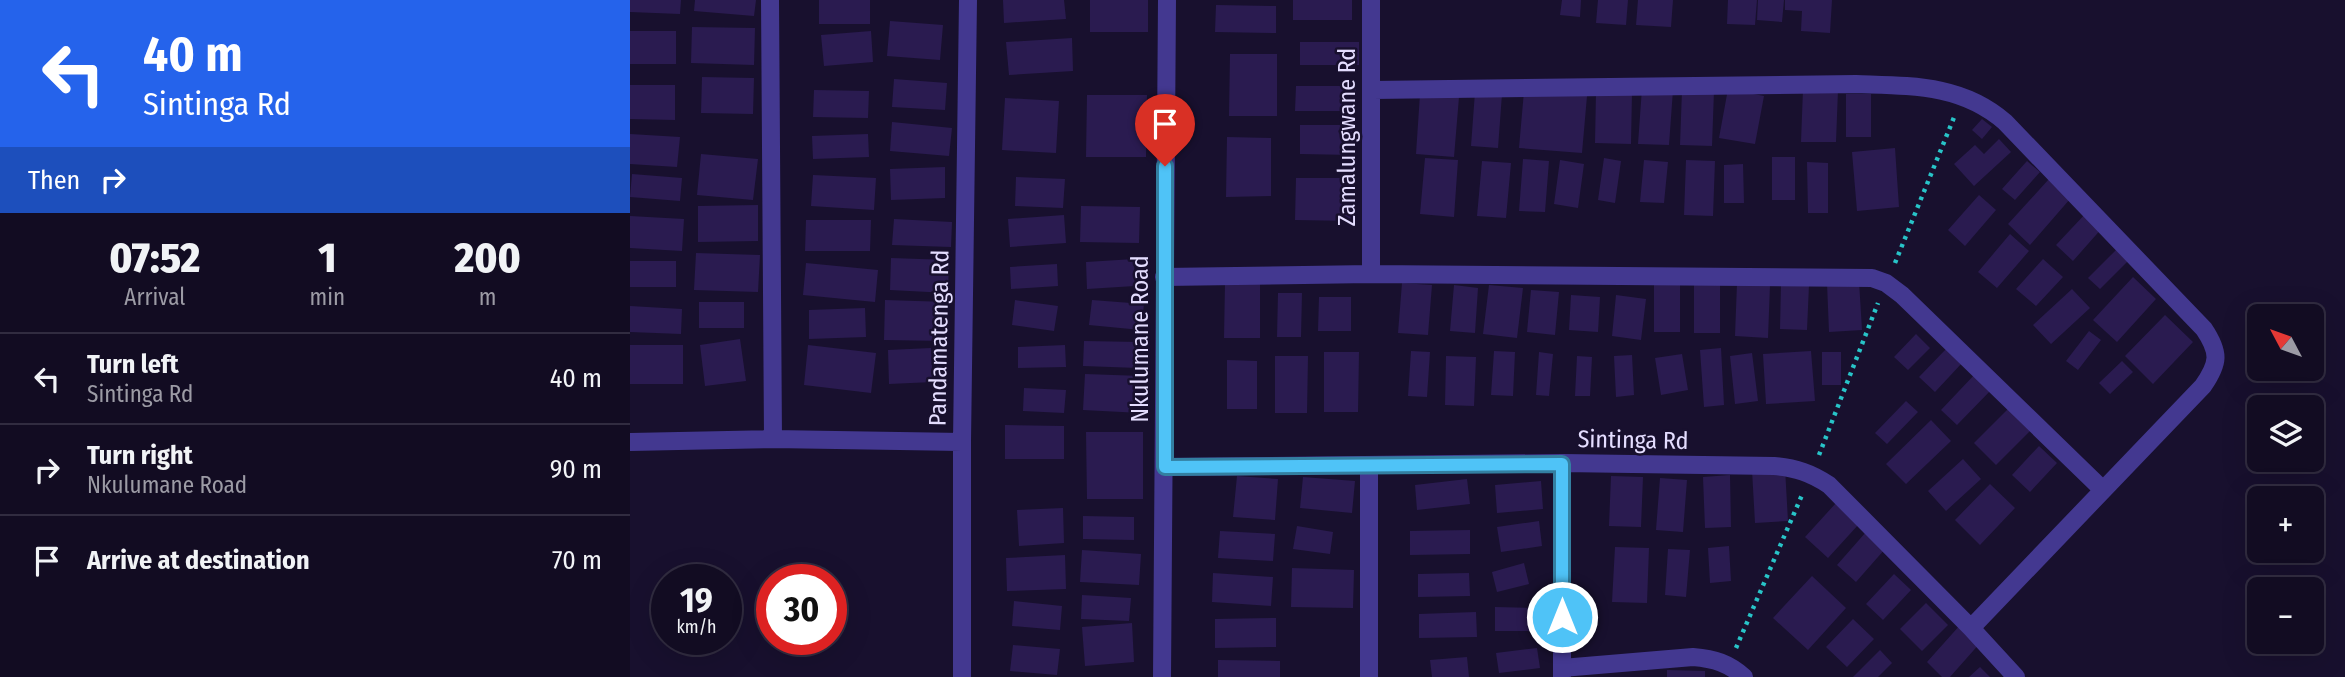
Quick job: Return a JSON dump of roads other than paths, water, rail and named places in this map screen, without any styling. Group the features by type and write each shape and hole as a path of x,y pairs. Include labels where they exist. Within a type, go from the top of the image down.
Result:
{"street":[{"path":"770,0 773,439"},
{"name":"Pandamatenga Rd","path":"962,677 968,0"},
{"name":"Nkulumane Road","path":"1162,677 1167,0"},
{"name":"Zamalungwane Rd","path":"1371,0 1371,274"},
{"path":"1373,90 1856,84 1945,90 1963,95 1993,111 2204,329 2214,344 2217,358 2213,372 2203,386 1971,628"},
{"path":"1164,277 1371,274 1872,278 1886,283 1902,295 2103,490"},
{"path":"630,442 773,439 962,442"},
{"path":"1562,464 1562,672 1693,657 1729,664 1744,677"},
{"name":"Sintinga Rd","path":"1165,467 1562,464 1795,468 1829,485 1971,628 2015,677"},
{"path":"1369,466 1369,677"}]}
